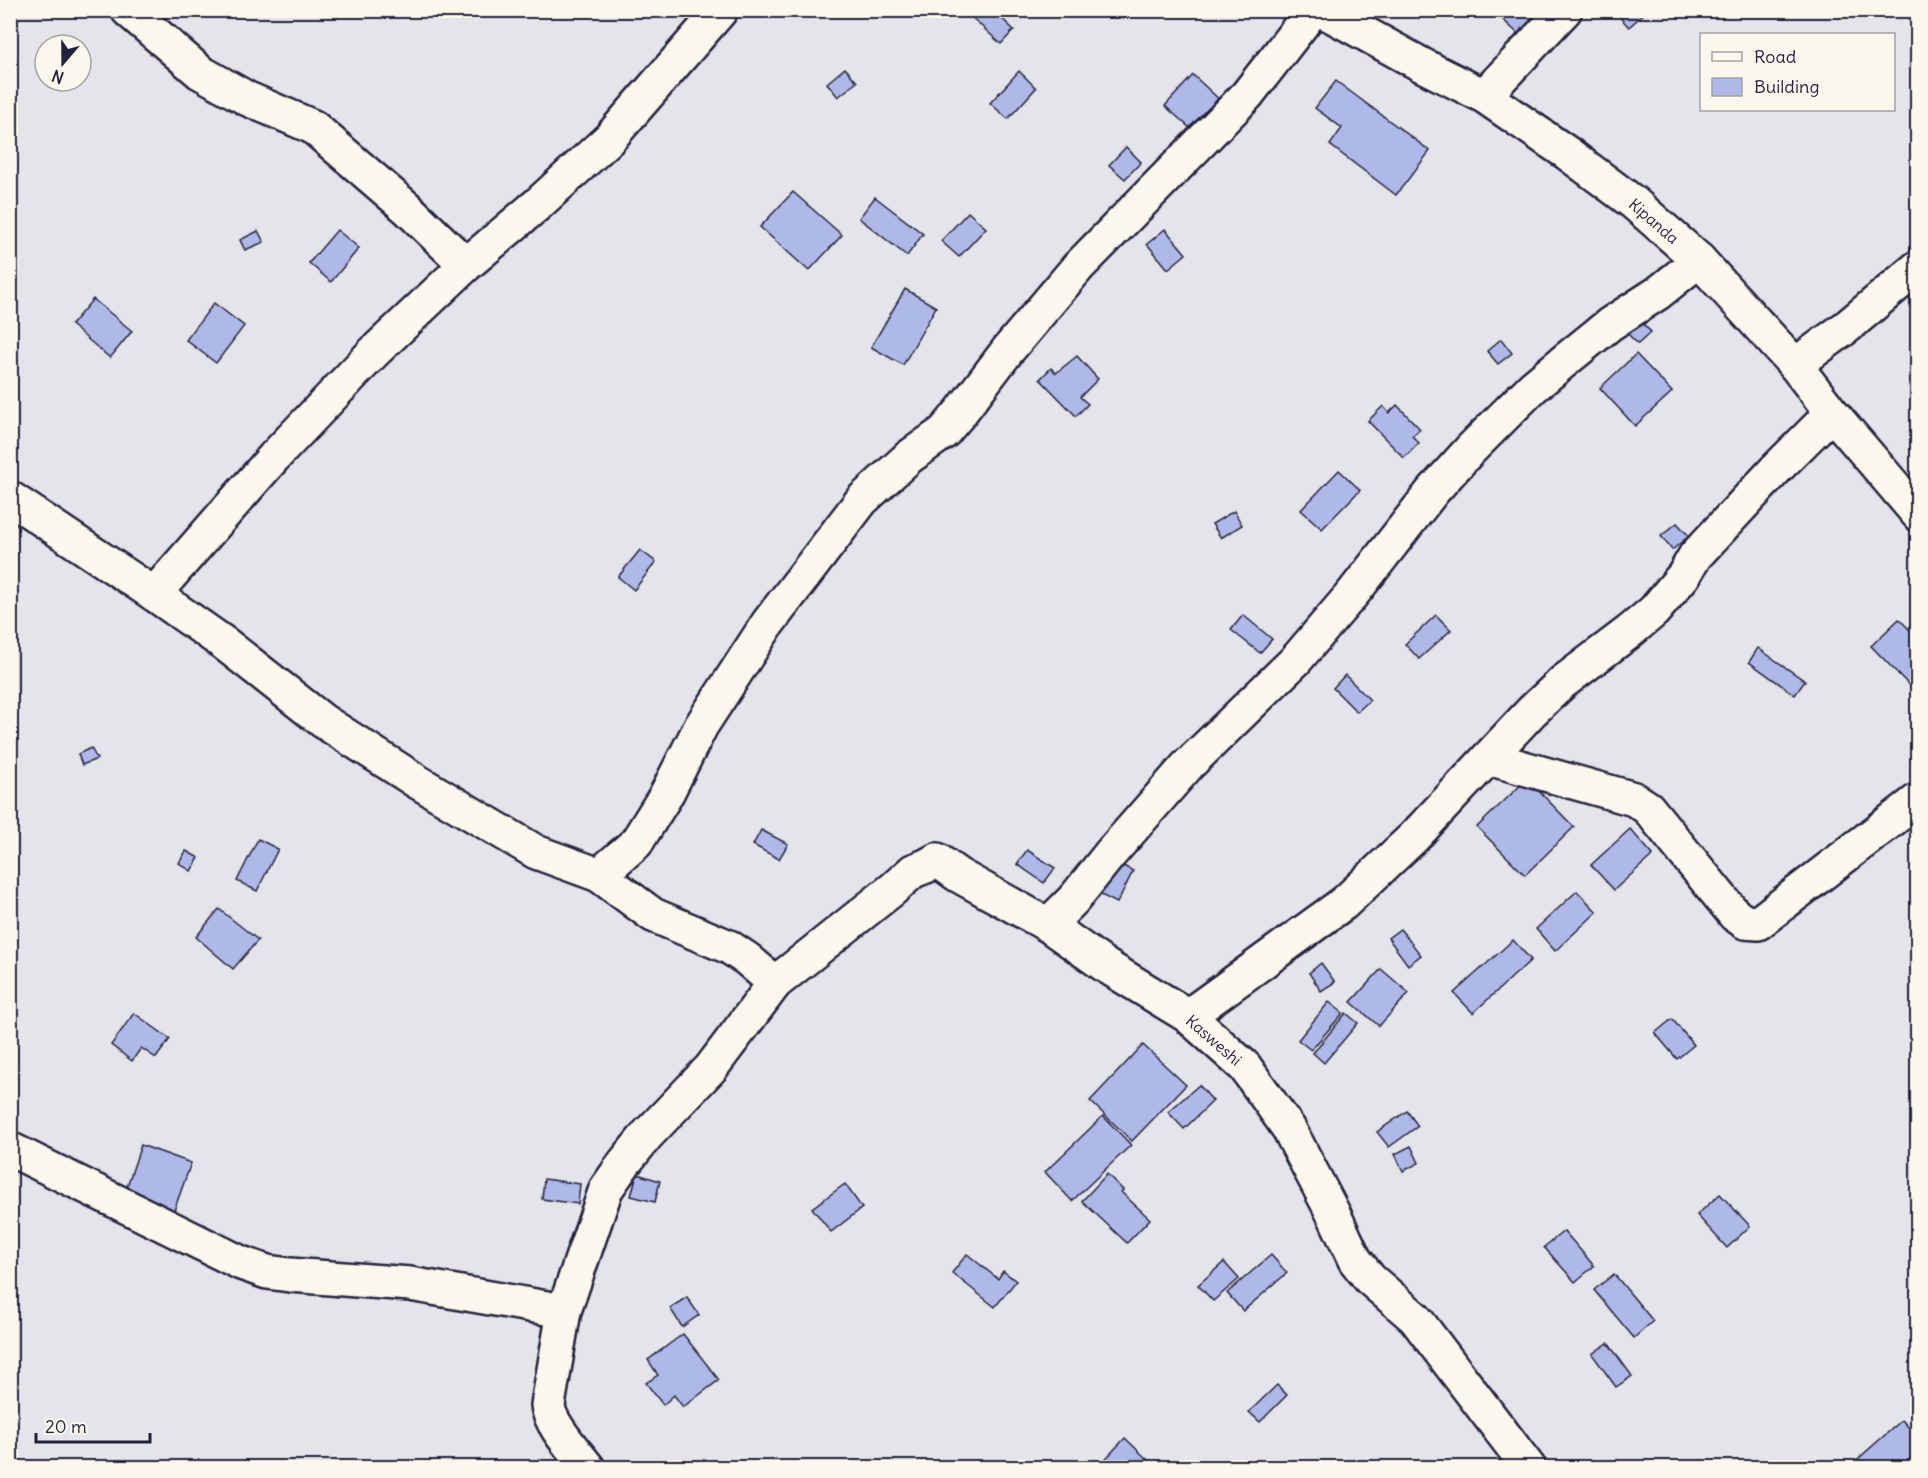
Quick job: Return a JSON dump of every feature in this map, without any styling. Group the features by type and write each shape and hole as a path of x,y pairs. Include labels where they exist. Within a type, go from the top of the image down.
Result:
{"street":[{"path":"128,10 200,72 248,99 314,127 407,208 466,265"},
{"path":"154,594 289,441 374,352 466,265 538,204 609,139 721,10"},
{"path":"598,874 636,843 666,795 701,726 768,623 862,500 909,457 949,426 1008,350 1078,267 1247,95 1313,10"},
{"name":"Kipanda","path":"1322,10 1484,96 1634,203 1700,260 1795,365 1917,514"},
{"path":"1484,96 1565,10"},
{"path":"1048,925 1074,899 1188,765 1295,661 1354,592 1432,492 1470,450 1533,387 1568,358 1610,324 1658,293 1700,260"},
{"path":"1795,365 1848,326 1917,267"},
{"path":"1188,1016 1344,903 1414,837 1508,734 1563,682 1654,611 1684,575 1695,556 1776,468 1832,413"},
{"path":"10,498 225,644 323,721 417,782 536,852 598,874 653,915 729,947 775,983 711,1068 647,1136 606,1189 564,1311 548,1405 549,1413 588,1467"},
{"path":"1488,758 1634,799 1648,808 1736,915 1745,922 1758,923 1917,800"},
{"name":"Kasweshi","path":"775,983 914,871 937,860 958,875 1048,925 1106,966 1188,1016 1245,1067 1268,1096 1289,1129 1355,1260 1370,1279 1415,1318 1529,1467"},
{"path":"10,1149 241,1263 267,1272 410,1284 564,1311"}],"building":[{"path":"969,10 993,10 1014,30 1001,44 967,13"},
{"path":"1506,10 1558,10 1528,43 1500,17"},
{"path":"1613,10 1648,10 1629,27"},
{"path":"845,68 857,82 838,97 827,83"},
{"path":"1019,71 1036,88 1008,119 990,103"},
{"path":"1193,75 1223,103 1210,117 1204,112 1190,128 1165,106"},
{"path":"1336,81 1430,151 1396,195 1330,145 1342,128 1315,108"},
{"path":"1126,147 1141,162 1125,179 1109,165"},
{"path":"793,192 842,235 809,271 760,227"},
{"path":"875,197 923,234 907,256 859,218"},
{"path":"968,212 986,228 959,257 941,241"},
{"path":"1165,229 1186,254 1168,269 1147,244"},
{"path":"337,230 359,248 331,282 309,263"},
{"path":"258,231 264,242 245,250 240,240"},
{"path":"905,289 936,307 903,365 871,347"},
{"path":"93,299 132,331 110,358 71,325"},
{"path":"214,303 244,326 216,363 186,340"},
{"path":"1639,320 1651,332 1638,344 1626,332"},
{"path":"1501,339 1512,353 1498,364 1487,351"},
{"path":"1636,354 1672,392 1635,426 1600,388"},
{"path":"1077,356 1098,379 1080,397 1088,404 1076,416 1040,379 1051,368 1056,373"},
{"path":"1397,405 1420,429 1412,436 1419,443 1404,458 1368,421 1383,406 1389,413"},
{"path":"1339,470 1360,490 1322,529 1301,510"},
{"path":"1234,511 1242,525 1221,538 1212,524"},
{"path":"1677,523 1689,536 1672,550 1661,536"},
{"path":"640,550 656,562 634,590 618,577"},
{"path":"1243,615 1272,639 1260,653 1231,630"},
{"path":"1436,615 1451,630 1419,659 1405,644"},
{"path":"1899,619 1918,638 1918,677 1909,685 1871,646"},
{"path":"1758,648 1805,681 1795,695 1749,662"},
{"path":"1345,675 1370,700 1357,712 1333,688"},
{"path":"91,748 97,759 82,765 78,754"},
{"path":"1527,779 1574,827 1525,875 1477,827"},
{"path":"1630,829 1653,855 1614,890 1591,865"},
{"path":"761,830 788,844 779,859 753,845"},
{"path":"258,839 278,849 257,891 237,881"},
{"path":"1027,850 1055,868 1044,883 1017,864"},
{"path":"186,851 199,858 191,871 179,863"},
{"path":"1116,862 1133,871 1117,903 1099,894"},
{"path":"1577,891 1597,912 1555,951 1536,929"},
{"path":"219,909 258,940 233,969 196,937"},
{"path":"1400,929 1421,955 1408,965 1388,938"},
{"path":"1513,940 1531,960 1473,1013 1454,993"},
{"path":"1321,963 1335,982 1321,991 1309,973"},
{"path":"1381,969 1409,993 1379,1026 1351,1002"},
{"path":"1329,1002 1343,1013 1311,1050 1298,1040"},
{"path":"134,1013 170,1039 156,1058 141,1048 132,1061 111,1045"},
{"path":"1346,1013 1358,1023 1324,1063 1313,1053"},
{"path":"1672,1019 1694,1045 1677,1059 1655,1033"},
{"path":"1143,1045 1186,1085 1132,1141 1090,1101"},
{"path":"1199,1085 1213,1101 1184,1129 1168,1112"},
{"path":"1407,1111 1418,1126 1389,1147 1377,1132"},
{"path":"1103,1116 1131,1145 1072,1201 1045,1172"},
{"path":"141,1145 191,1163 172,1216 123,1198"},
{"path":"1411,1146 1419,1163 1403,1171 1395,1154"},
{"path":"637,1174 660,1181 655,1202 631,1196"},
{"path":"1107,1174 1123,1190 1121,1192 1150,1219 1127,1243 1082,1201"},
{"path":"544,1179 580,1184 578,1204 542,1199"},
{"path":"845,1184 862,1208 831,1232 812,1208"},
{"path":"1720,1194 1750,1226 1727,1248 1697,1215"},
{"path":"1564,1231 1594,1266 1575,1282 1544,1247"},
{"path":"967,1254 998,1279 1003,1271 1016,1281 995,1307 952,1273"},
{"path":"1271,1255 1287,1273 1243,1311 1227,1293"},
{"path":"1224,1262 1239,1279 1213,1301 1198,1285"},
{"path":"1614,1274 1653,1321 1634,1338 1594,1290"},
{"path":"687,1297 699,1315 682,1327 670,1308"},
{"path":"683,1334 719,1380 683,1407 674,1395 663,1405 646,1383 658,1375 648,1360"},
{"path":"1608,1343 1632,1376 1616,1387 1592,1354"},
{"path":"1277,1385 1287,1395 1260,1422 1249,1412"},
{"path":"1902,1420 1918,1438 1918,1461 1910,1468 1851,1468 1850,1466"},
{"path":"1125,1438 1150,1462 1145,1468 1097,1468"}]}
